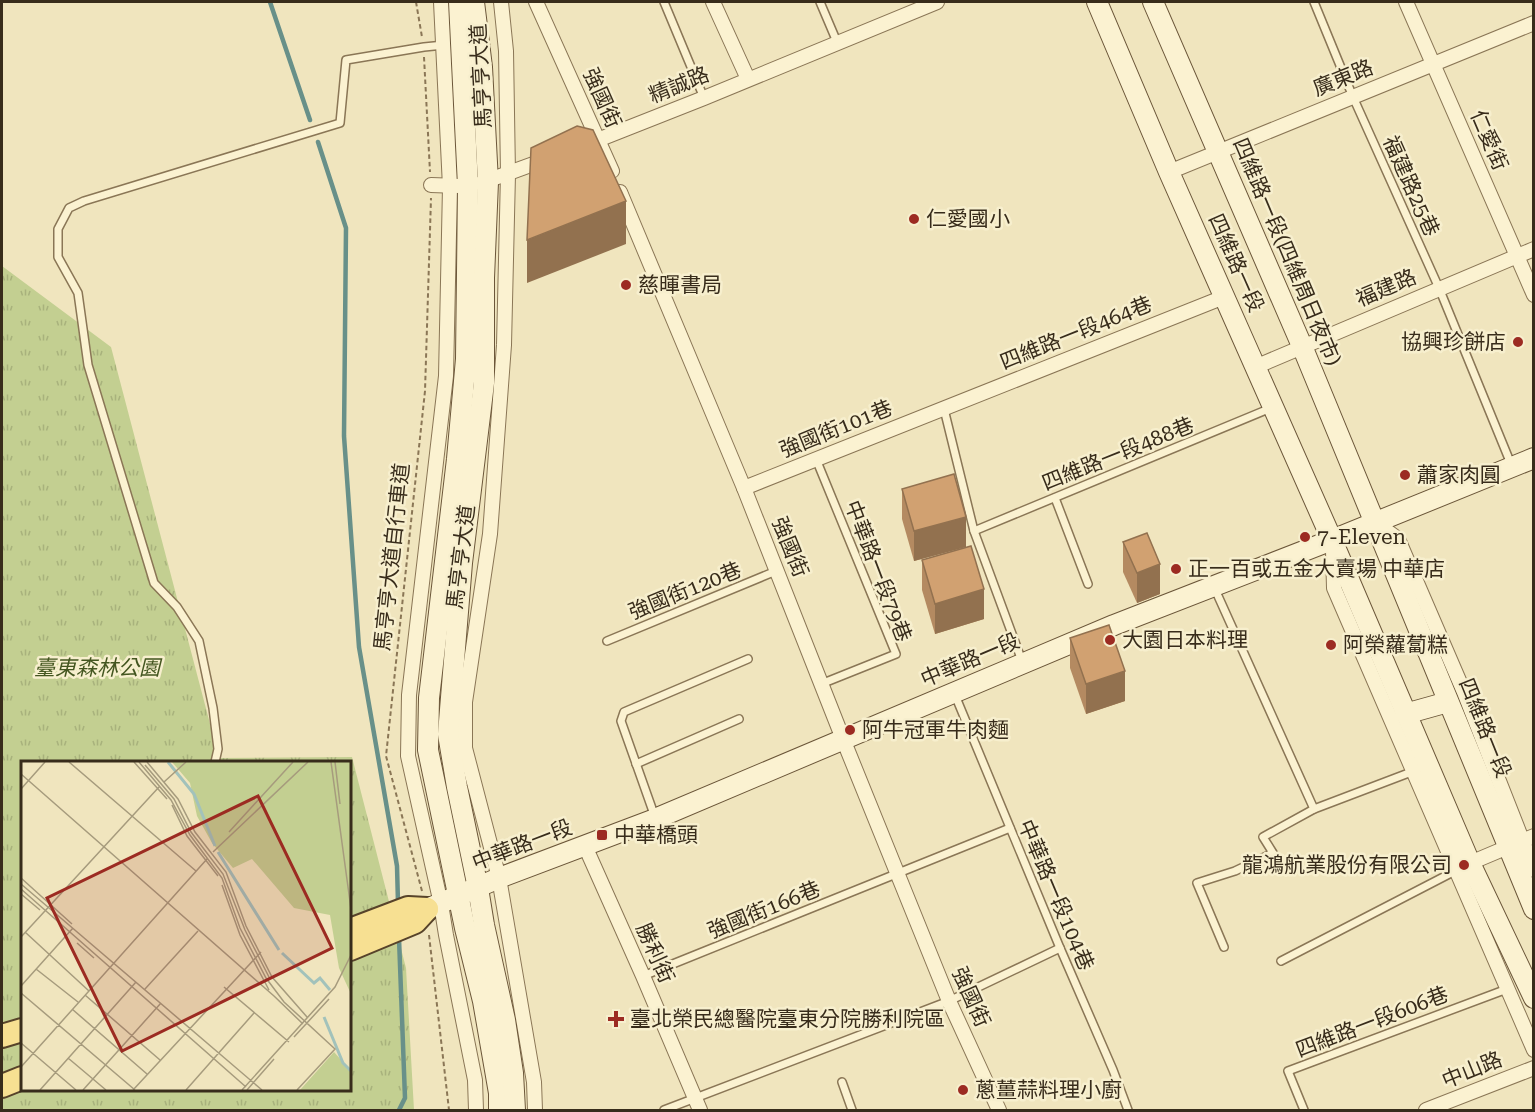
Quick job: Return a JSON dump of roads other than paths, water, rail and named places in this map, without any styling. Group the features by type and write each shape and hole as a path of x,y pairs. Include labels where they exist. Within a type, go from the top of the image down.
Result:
{"main road":[{"path":"351,930 408,908 442,903"},
{"path":"351,949 415,922 442,903"},
{"path":"2,1036 21,1030"},
{"path":"2,1086 21,1078"}],"street":[{"name":"馬亨亨大道","path":"441,2 461,42 482,67 469,185 484,278 493,384"},
{"name":"馬亨亨大道","path":"459,2 469,185 466,359 455,376 409,695 408,756 442,903 483,1001 499,1093 499,1110"},
{"name":"馬亨亨大道","path":"461,42 474,2"},
{"name":"馬亨亨大道","path":"501,2 506,51 508,174 504,345 493,384 462,563 458,701 465,748 499,879 534,1082 535,1110"},
{"name":"強國街","path":"536,2 598,140 744,488 949,1001 999,1110"},
{"path":"713,2 748,80"},
{"name":"精誠路","path":"578,147 748,80 918,5 937,2"},
{"name":"四維路一段","path":"1097,2 1406,714 1507,989 1533,1050"},
{"name":"四維路一段(四維周日夜市)","path":"1153,2 1376,522"},
{"name":"仁愛街","path":"1406,2 1533,295"},
{"name":"廣東路","path":"1169,172 1533,23"},
{"path":"461,42 504,31"},
{"path":"431,185 469,185 508,174 558,155"},
{"name":"福建路","path":"1255,367 1533,249"},
{"name":"四維路一段464巷","path":"944,409 1224,297"},
{"name":"馬亨亨大道","path":"455,376 457,459 429,698 428,750 446,935 475,1080 476,1110"},
{"name":"強國街101巷","path":"744,488 944,409"},
{"name":"中華路一段","path":"442,903 656,819 1114,625 1333,542 1533,458"},
{"name":"四維路一段","path":"1376,522 1448,702 1521,841 1533,909"},
{"name":"四維路一段","path":"1376,522 1398,539 1464,692 1533,870"},
{"name":"四維路一段","path":"1333,542 1334,588 1414,771 1533,998"},
{"path":"409,695 429,698"},
{"name":"馬亨亨大道","path":"458,701 448,734 484,925 505,1020 513,1073 515,1110"},
{"path":"1406,714 1448,702"},
{"path":"1463,867 1521,841"},
{"name":"勝利街","path":"585,846 698,1105"},
{"name":"中山路","path":"1426,1110 1533,1068"}],"lane":[{"path":"664,2 704,98"},
{"path":"819,2 837,42"},
{"name":"福建路25巷","path":"1314,2 1353,97 1439,288 1512,467"},
{"path":"214,761 218,749 213,708 199,641 177,608 154,583 88,365 78,293 58,257 58,229 69,208 84,201 340,123 346,60 461,42"},
{"name":"四維路一段488巷","path":"974,531 1274,408"},
{"path":"944,409 974,531 1022,664"},
{"name":"中華路一段79巷","path":"816,459 896,654 821,684"},
{"path":"1055,498 1088,584"},
{"name":"強國街120巷","path":"607,641 776,571"},
{"path":"1214,586 1314,809"},
{"path":"656,819 621,721 624,712 748,659"},
{"name":"中華路一段104巷","path":"954,693 1128,1110"},
{"path":"636,764 739,719"},
{"path":"1224,947 1197,883 1235,871 1272,853 1263,837 1314,809 1414,771"},
{"name":"強國街166巷","path":"643,976 1010,828"},
{"path":"1281,961 1463,867"},
{"path":"664,1110 698,1105 949,1001 1060,948"},
{"name":"四維路一段606巷","path":"1304,1110 1288,1071 1507,989"},
{"path":"842,1082 852,1110"}],"waterway":[{"path":"270,2 310,120"},
{"path":"318,142 346,228 344,436 359,647 397,866 398,903"},
{"path":"399,938 405,1098 399,1110"}],"place":[{"name":"仁愛國小","path":"914,219"},
{"name":"慈暉書局","path":"626,285"},
{"name":"協興珍餅店","path":"1518,342"},
{"name":"蕭家肉圓","path":"1405,475"},
{"name":"7-Eleven","path":"1305,537"},
{"name":"正一百或五金大賣場 中華店","path":"1176,569"},
{"name":"大園日本料理","path":"1110,640"},
{"name":"阿榮蘿蔔糕","path":"1331,645"},
{"name":"阿牛冠軍牛肉麵","path":"850,730"},
{"name":"中華橋頭","path":"602,835"},
{"name":"龍鴻航業股份有限公司","path":"1464,865"},
{"name":"臺北榮民總醫院臺東分院勝利院區","path":"616,1019"},
{"name":"蔥薑蒜料理小廚","path":"963,1090"}],"park label":[{"name":"臺東森林公園","path":"97,668"}]}
